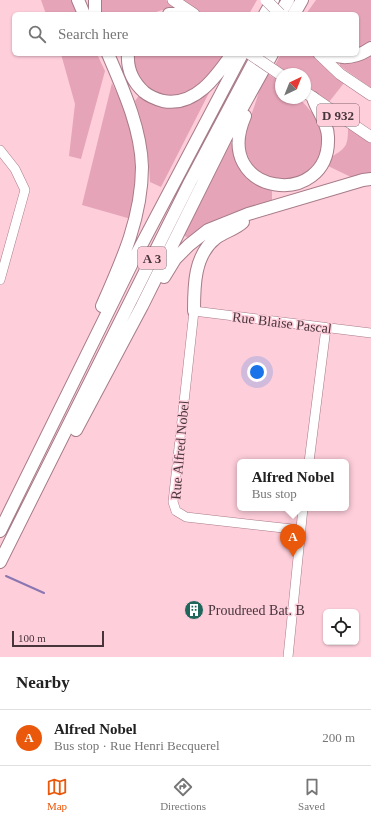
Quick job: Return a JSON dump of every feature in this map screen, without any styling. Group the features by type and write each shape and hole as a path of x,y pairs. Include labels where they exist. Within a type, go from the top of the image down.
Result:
{"highway":[{"path":"78,0 83,12"},
{"path":"95,0 96,12"},
{"path":"265,12 273,0"},
{"path":"281,12 288,0"},
{"path":"298,8 306,4 309,0"},
{"path":"359,55 371,48"},
{"path":"103,56 112,75 121,82"},
{"path":"63,402 62,390 123,259 132,233 139,200 142,166 137,133 121,82 109,56"},
{"path":"128,56 131,76 141,89 155,100 169,102 184,100 202,90 211,82 230,56"},
{"name":"A 3","path":"0,531 179,172 241,56"},
{"name":"A 3","path":"0,562 190,182 257,56"},
{"path":"50,464 64,453 142,306 223,144 271,56"},
{"path":"334,56 340,58 357,56"},
{"path":"246,102 248,110 239,129 238,144 241,157 249,170 261,181 275,186 288,186 304,181 317,171 325,159 328,148 328,135 311,99"},
{"path":"142,306 153,296 175,259 189,245 208,230 248,214 363,180 371,179"},
{"path":"194,311 195,278 201,258 213,241 242,224 248,214"}],"main road":[{"path":"173,0 191,12"},
{"path":"266,0 278,12"},
{"path":"253,56 275,71"},
{"name":"D 932","path":"321,56 340,74 371,95"},
{"name":"D 932","path":"311,96 371,137"}],"street":[{"path":"0,150 15,169 25,190 0,280"},
{"name":"Rue Blaise Pascal","path":"194,311 371,333"},
{"name":"Rue Alfred Nobel","path":"194,311 173,502 176,511 186,517 301,530"},
{"path":"309,459 326,328"},
{"path":"288,657 303,511"}],"shaded area":[{"path":"41,0 71,0 78,12 45,12"},
{"path":"100,0 166,0 181,11 162,10 156,12 101,12"},
{"path":"181,0 257,0 250,12 199,12"},
{"path":"316,0 371,0 371,40 368,44 359,49 359,12 307,12"},
{"path":"371,52 371,88 340,66 340,62"},
{"path":"62,56 98,56 105,71 81,159 69,156 75,104"},
{"path":"133,56 225,56 203,82 181,94 170,96 159,94 148,87 141,80 134,64"},
{"path":"280,56 315,56 344,83 329,102 311,89 311,68 280,68 275,65"},
{"path":"266,73 275,78 275,104 304,104 316,119 322,137 320,153 312,166 300,175 286,180 271,178 258,171 248,156 243,144 246,130"},
{"path":"112,83 129,118 137,165 131,219 82,205"},
{"path":"214,83 161,187 150,182 146,141 135,101 140,94 162,107 177,108 197,99"},
{"path":"348,127 371,143 371,173 353,178 328,166 331,157 346,145 348,138"},
{"path":"229,142 233,144 260,185 272,191 272,201 238,211 218,219 198,230 188,238 182,234"}],"waterway":[{"path":"6,576 44,593"}],"place":[{"name":"Alfred Nobel","path":"293,557"},
{"name":"Proudreed Bat. B","path":"194,610"}]}
